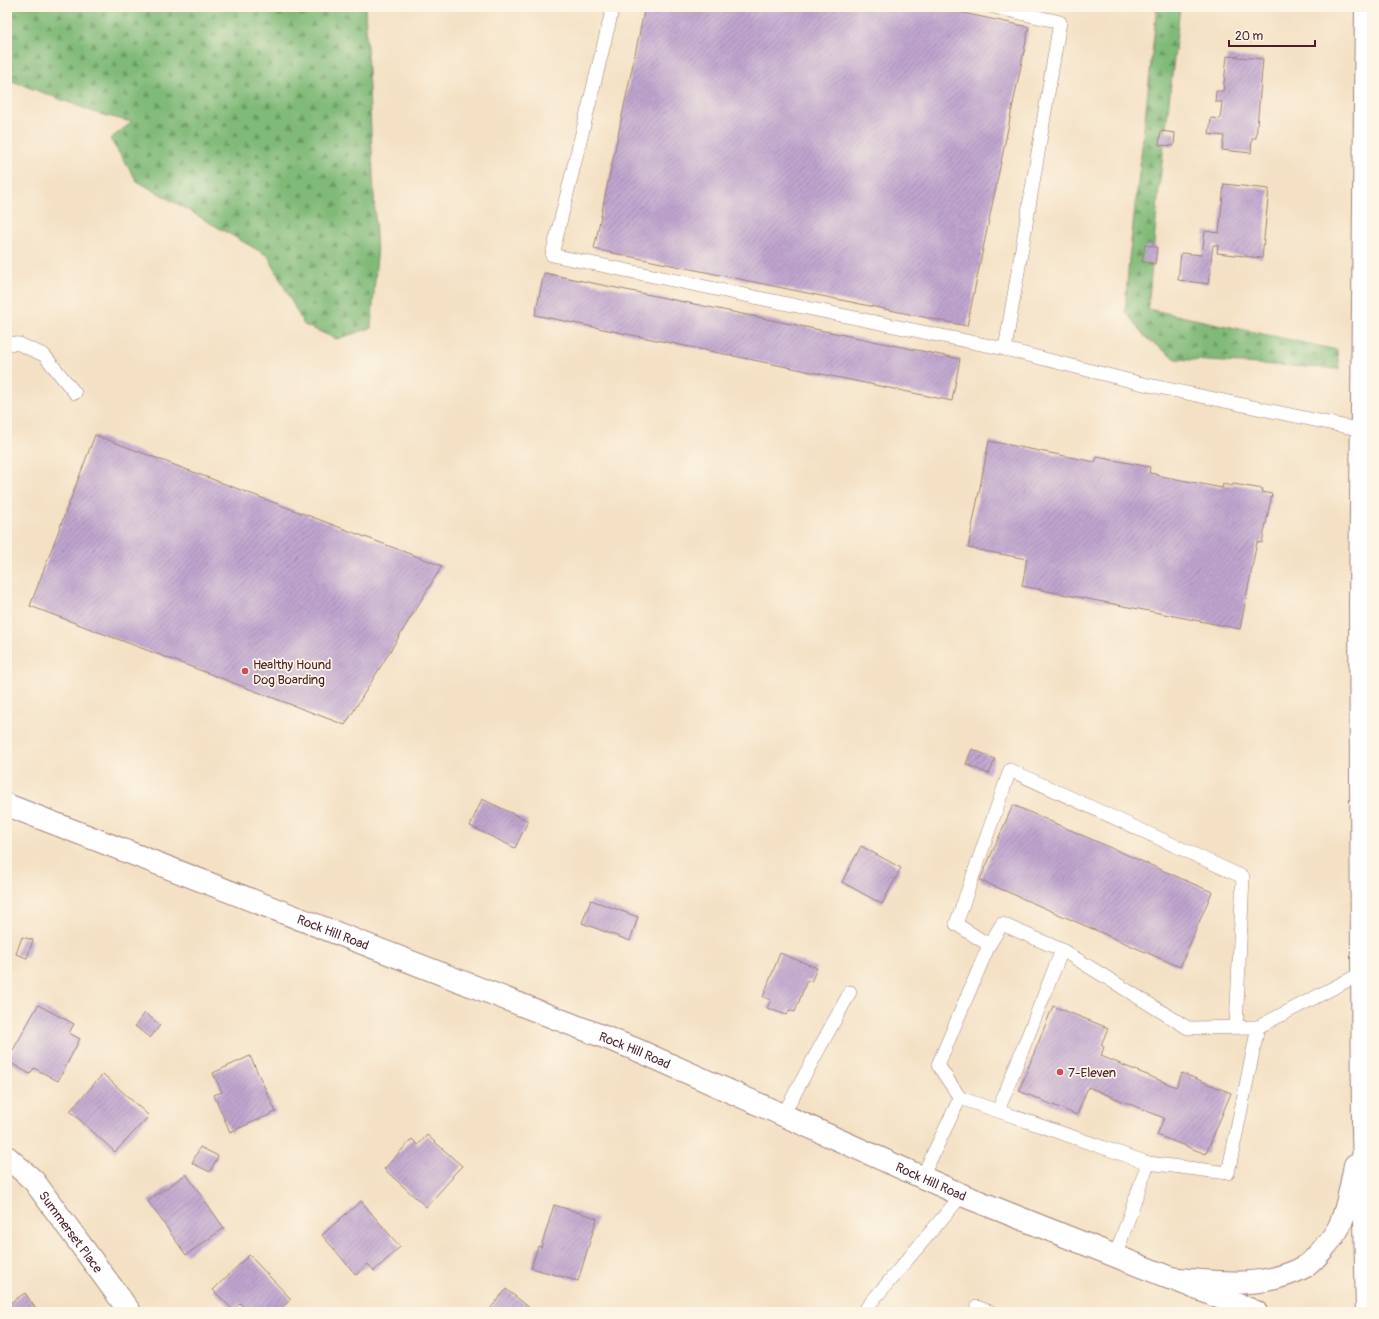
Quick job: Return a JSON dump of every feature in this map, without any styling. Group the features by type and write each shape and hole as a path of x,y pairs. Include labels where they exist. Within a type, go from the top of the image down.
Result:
{"main road":[{"path":"1366,7 1367,431 1360,604 1363,1129 1367,1312"},
{"name":"Rock Hill Road","path":"7,805 634,1049 962,1195 1256,1312"},
{"path":"1169,1278 1228,1284 1269,1280 1307,1265 1330,1241 1339,1227 1346,1208 1363,1129"},
{"name":"Summerset Place","path":"7,1157 34,1181 130,1312"}],"lane":[{"path":"613,7 552,255 1005,350 1139,383 1367,431"},
{"path":"994,7 1060,22 1005,350"},
{"path":"7,343 19,344 44,355 75,393"},
{"path":"989,944 956,924 1010,770 1243,877 1236,1027"},
{"path":"1258,1027 1228,1173 1148,1163 960,1098 938,1065 989,944 1002,924 1062,950 1188,1028 1258,1027 1362,973"},
{"path":"998,1111 1062,950"},
{"path":"783,1115 850,992"},
{"path":"922,1177 960,1098"},
{"path":"1115,1257 1148,1163"},
{"path":"863,1312 962,1195"},
{"path":"976,1312 977,1307 991,1312"}],"green space":[{"path":"7,7 365,7 377,256 371,328 337,339 304,325 268,256 137,181 110,139 132,122 96,113 7,79"},
{"path":"1157,7 1180,7 1159,188 1148,309 1337,350 1339,369 1176,359 1146,338 1125,311 1129,258"}],"building":[{"path":"645,7 935,7 1029,27 967,326 594,249"},
{"path":"1227,56 1263,59 1256,138 1252,138 1251,153 1222,150 1224,136 1209,134 1211,118 1220,119 1222,102 1215,102 1216,91 1223,91"},
{"path":"1161,131 1175,133 1174,146 1159,145"},
{"path":"1224,184 1269,189 1262,258 1217,253 1218,245 1213,245 1208,284 1178,280 1181,253 1202,255 1205,231 1219,233"},
{"path":"1145,245 1157,247 1155,264 1142,262"},
{"path":"544,273 960,359 952,401 535,315"},
{"path":"95,435 442,566 345,725 30,606"},
{"path":"989,441 1095,462 1097,457 1150,467 1149,473 1156,475 1222,488 1223,484 1232,486 1233,484 1263,489 1262,492 1272,494 1262,543 1257,542 1240,629 1022,586 1027,559 968,548"},
{"path":"972,749 995,759 989,774 966,764"},
{"path":"482,799 528,821 515,848 470,826"},
{"path":"1013,805 1212,892 1180,967 980,880"},
{"path":"861,846 901,868 882,904 842,882"},
{"path":"591,900 638,917 630,941 582,923"},
{"path":"22,937 33,940 27,958 16,954"},
{"path":"780,953 817,968 811,982 807,980 795,1012 789,1010 787,1015 767,1008 771,1000 763,997"},
{"path":"38,1005 74,1024 69,1033 80,1039 58,1081 34,1068 30,1074 7,1061"},
{"path":"1053,1006 1108,1028 1101,1045 1104,1047 1101,1056 1176,1087 1182,1073 1231,1093 1206,1154 1157,1135 1164,1118 1088,1087 1077,1115 1019,1091"},
{"path":"145,1013 160,1025 150,1038 135,1026"},
{"path":"250,1056 276,1112 230,1132 214,1095 222,1092 213,1073"},
{"path":"103,1074 149,1116 115,1152 70,1111"},
{"path":"427,1135 462,1166 426,1207 384,1169 412,1139 418,1145"},
{"path":"200,1147 218,1156 210,1172 192,1163"},
{"path":"186,1174 224,1228 186,1255 148,1201"},
{"path":"361,1201 400,1247 374,1271 368,1264 356,1275 322,1235"},
{"path":"554,1205 597,1218 578,1281 531,1268 538,1246 541,1247"},
{"path":"249,1255 291,1299 277,1312 248,1312 240,1303 233,1310 213,1290"},
{"path":"506,1289 535,1312 492,1312 493,1311 490,1309"},
{"path":"25,1293 38,1312 7,1312 7,1305"}],"place":[{"name":"Healthy Hound Dog Boarding","path":"245,671"},
{"name":"7-Eleven","path":"1060,1072"}]}
